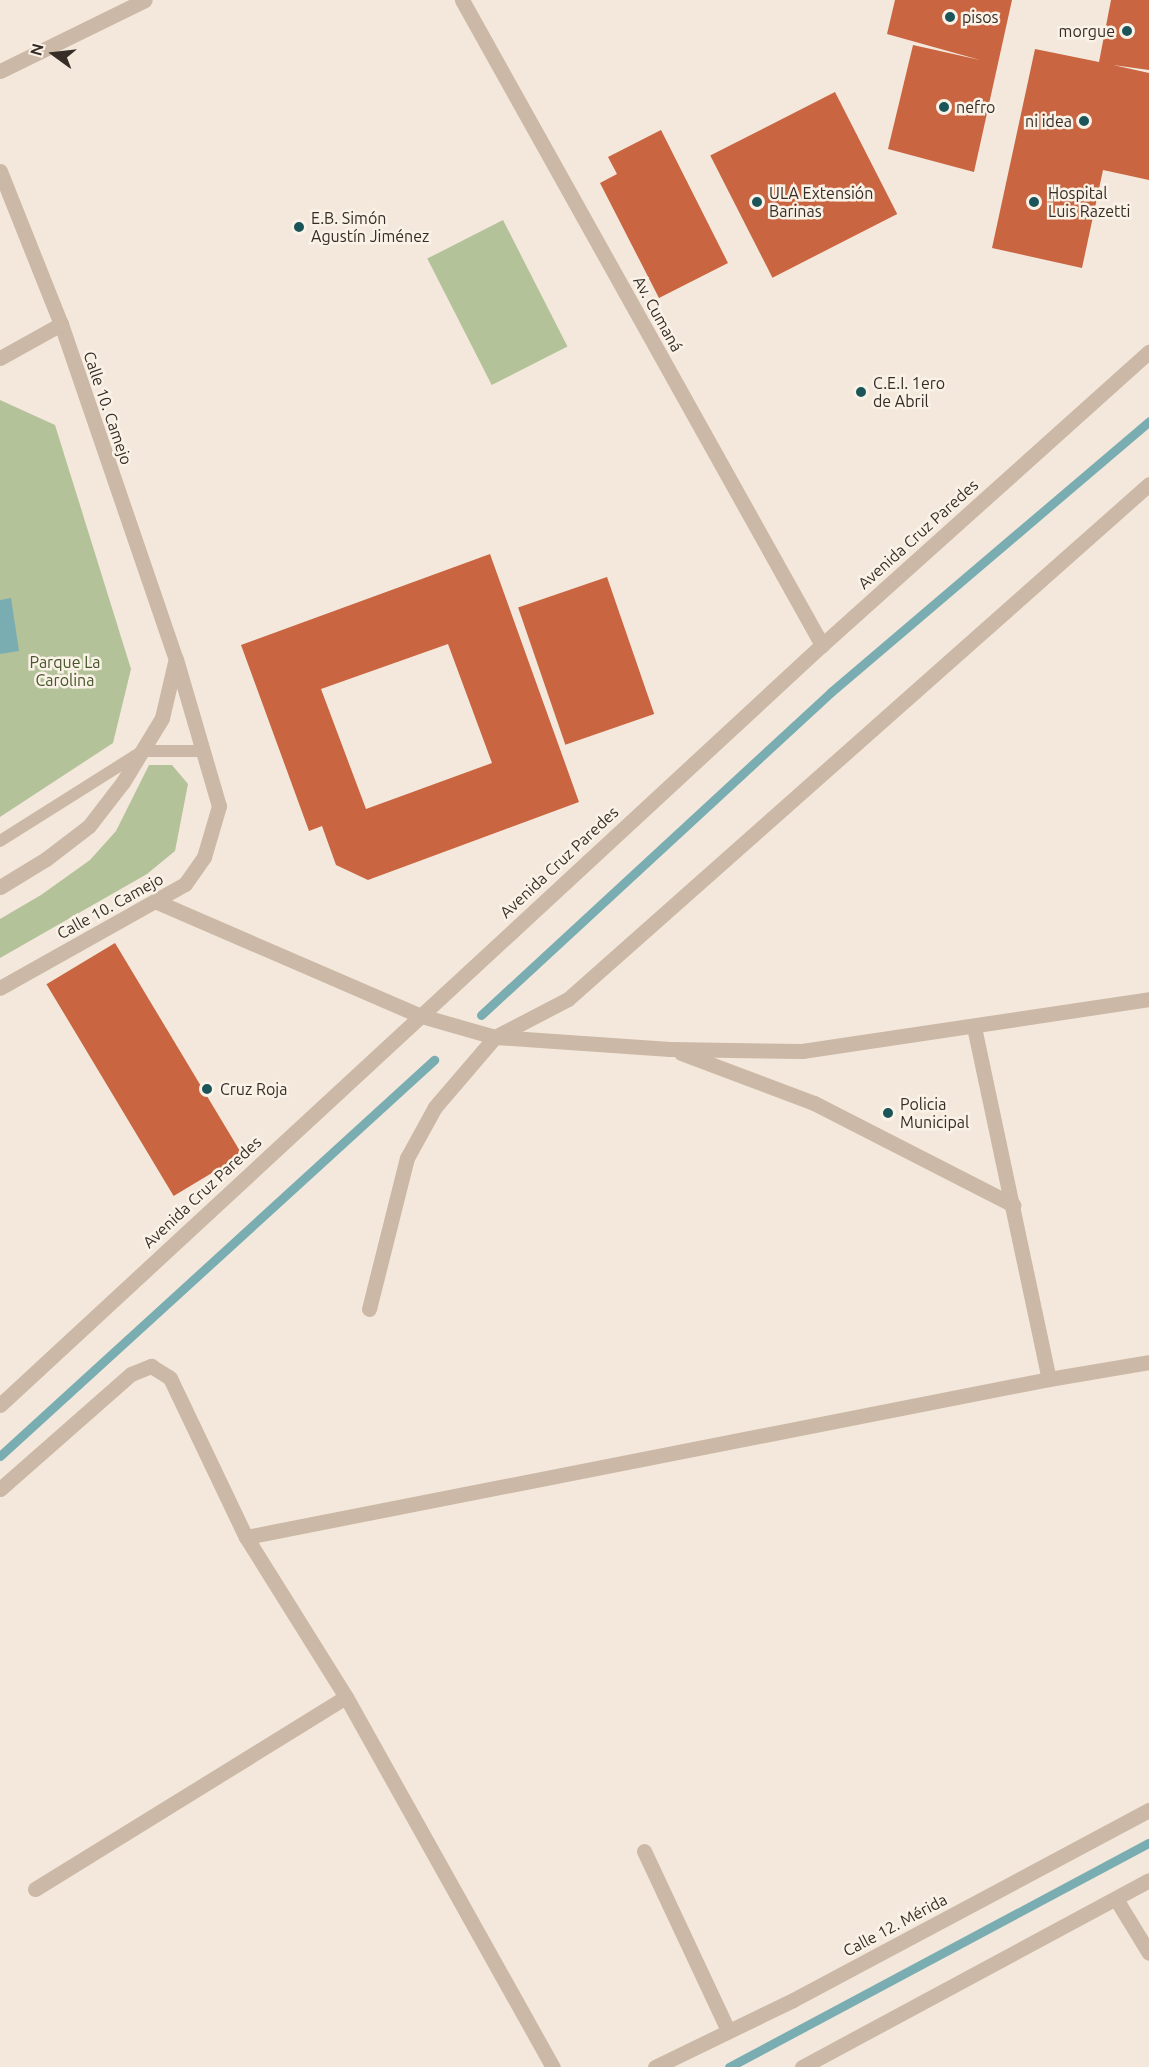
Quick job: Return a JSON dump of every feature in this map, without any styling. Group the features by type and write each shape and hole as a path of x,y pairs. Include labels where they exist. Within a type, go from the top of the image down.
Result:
{"street":[{"path":"0,71 145,0"},
{"name":"Av. Cumaná","path":"462,0 822,645"},
{"name":"Calle 10. Camejo","path":"0,171 61,324 176,659 219,806 204,857 185,884 0,988"},
{"path":"0,358 61,324"},
{"name":"Avenida Cruz Paredes","path":"0,1405 418,1016 822,645 1149,352"},
{"path":"369,1309 407,1158 435,1107 495,1037 568,999 1149,484"},
{"path":"0,887 46,859 89,826 123,782 162,718 176,659"},
{"path":"156,901 418,1016 495,1037 670,1049 802,1051 1149,999"},
{"path":"974,1027 1049,1378"},
{"path":"670,1049 814,1103 1013,1205"},
{"path":"246,1537 1049,1378 1149,1362"},
{"path":"0,1489 131,1374 151,1366 170,1378 246,1537 346,1697 553,2067"},
{"path":"35,1889 346,1697"},
{"name":"Calle 12. Mérida","path":"655,2067 793,2000 1149,1810"},
{"path":"644,1851 728,2030"},
{"path":"802,2067 1149,1880"},
{"path":"1116,1899 1149,1953"}],"lane":[{"path":"0,841 143,751 202,751"}],"green space":[{"path":"503,220 567,347 492,385 427,259"},
{"name":"Parque La Carolina","path":"0,400 55,425 131,669 113,743 0,817"},
{"path":"149,765 172,765 188,784 175,851 147,874 0,958 0,919 41,895 90,860 116,831"}],"water":[{"path":"11,598 19,651 0,654 0,600"}],"building":[{"name":"nefro","path":"895,0 1012,0 974,172 888,149 913,45 980,60 887,34"},
{"name":"ni idea","path":"1111,0 1149,0 1149,70 1113,65 1149,73 1149,180 1103,170 1082,268 992,248 1035,49 1099,62"},
{"path":"835,92 897,214 772,278 710,156"},
{"path":"661,130 728,263 659,298 600,183 617,174 608,157"},
{"path":"490,554 579,802 368,880 336,865 322,826 309,831 241,645","holes":["448,644 492,763 366,809 321,689"]},
{"path":"607,577 654,714 565,745 518,608"},
{"name":"Cruz Roja","path":"115,943 242,1155 174,1196 46,984"}],"waterway":[{"path":"481,1015 831,692 1149,421"},
{"path":"0,1456 434,1060"},
{"path":"729,2067 1149,1843"}],"place":[{"name":"pisos","path":"950,17"},
{"name":"morgue","path":"1127,31"},
{"name":"nefro","path":"944,107"},
{"name":"ni idea","path":"1084,121"},
{"name":"ULA Extensión Barinas","path":"757,202"},
{"name":"Hospital Luis Razetti","path":"1034,202"},
{"name":"E.B. Simón Agustín Jiménez","path":"299,227"},
{"name":"C.E.I. 1ero de Abril","path":"861,392"},
{"name":"Cruz Roja","path":"207,1089"},
{"name":"Policia Municipal","path":"888,1113"}]}
